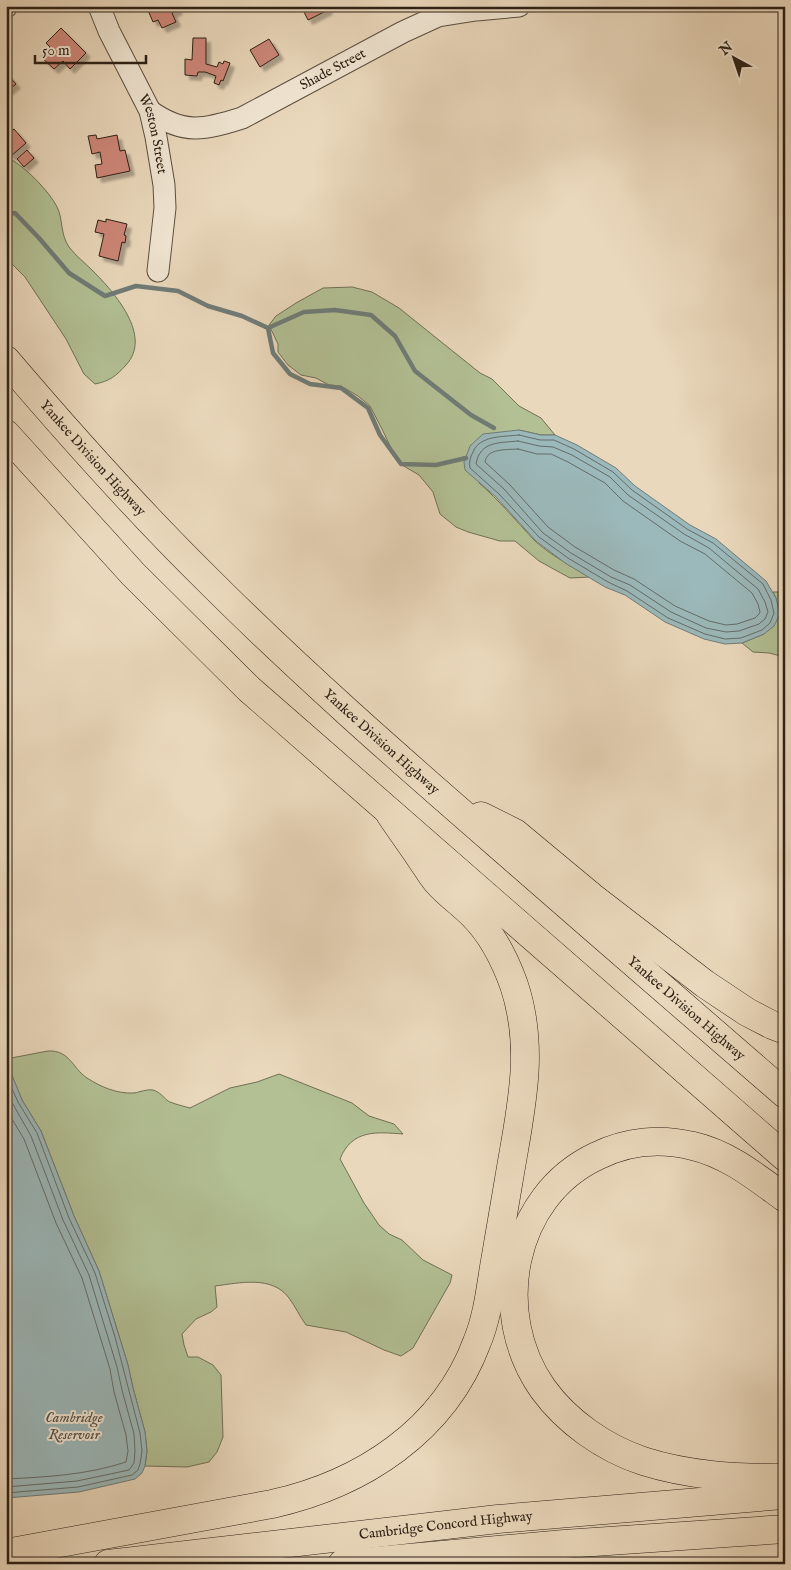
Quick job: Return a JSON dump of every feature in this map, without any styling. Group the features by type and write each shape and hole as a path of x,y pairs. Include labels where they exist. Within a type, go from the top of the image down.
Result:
{"highway":[{"name":"Yankee Division Highway","path":"6,360 101,469 194,566 305,673 441,795 785,1094"},
{"path":"6,434 120,561 249,689 785,1157"},
{"path":"441,795 515,833 592,897 705,984 747,1012 785,1030"},
{"path":"6,1553 272,1504 329,1488 380,1461 413,1437 442,1405 463,1374 478,1342 491,1289 524,1089 526,1055 524,1025 518,998 508,971 489,934 474,916 437,883 390,814"},
{"path":"785,1198 742,1167 694,1146 670,1142 642,1142 604,1152 569,1172 551,1190 536,1210 519,1248 513,1296 519,1335 527,1361 537,1380 557,1406 590,1434 630,1456 673,1469 737,1478 785,1478"},
{"name":"Cambridge Concord Highway","path":"108,1564 480,1521 785,1495"},
{"name":"Cambridge Concord Highway","path":"342,1564 564,1544 785,1529"}],"street":[{"name":"Weston Street","path":"99,6 109,31 150,111 156,136 164,186 165,208 158,271"},
{"name":"Shade Street","path":"150,111 165,122 180,127 199,128 221,124 242,118 403,32 438,16 519,6"}],"green space":[{"path":"6,157 20,165 48,194 59,211 64,237 69,247 111,290 128,315 135,341 133,353 126,365 109,380 95,384 84,374 66,339 25,277 6,258"},
{"path":"352,287 372,292 399,308 480,373 492,379 519,406 541,418 555,435 541,435 519,430 479,483 494,496 534,540 547,551 590,577 570,578 539,561 515,541 500,541 456,527 440,514 433,492 419,475 402,465 392,450 370,406 341,386 329,385 316,378 301,375 288,365 278,352 278,344 269,325 276,316 323,288"},
{"path":"773,592 785,592 785,657 753,652 742,643 764,634 776,598"},
{"path":"55,1051 66,1056 82,1074 104,1087 128,1093 153,1090 160,1093 170,1102 190,1108 230,1088 257,1082 279,1074 352,1103 369,1116 394,1124 403,1134 375,1133 358,1137 345,1149 340,1159 364,1203 379,1225 389,1234 402,1240 423,1260 452,1275 450,1283 413,1348 401,1356 346,1332 306,1325 289,1298 274,1286 264,1283 244,1282 215,1286 217,1307 196,1319 182,1334 188,1357 198,1357 213,1365 221,1375 223,1437 217,1452 209,1462 187,1467 145,1466 147,1451 145,1432 128,1365 99,1271 74,1216 41,1131 22,1100 6,1059"}],"water":[{"path":"519,430 541,435 555,435 577,445 616,468 635,486 690,525 716,539 766,581 776,598 780,614 774,626 764,634 742,643 725,644 704,639 665,622 625,595 605,587 565,563 536,541 496,497 465,470 464,462 470,446 483,434"},
{"name":"Cambridge Reservoir","path":"6,1060 22,1100 41,1131 74,1216 99,1271 128,1365 145,1432 147,1451 142,1473 135,1479 79,1492 6,1498"}],"building":[{"path":"150,6 176,6 178,10 172,13 176,22 162,28 158,20 153,22 147,8"},
{"path":"301,6 327,6 328,10 308,20"},
{"path":"61,28 86,53 70,69 63,61 54,69 41,57 50,47 46,43"},
{"path":"193,38 206,38 206,64 217,67 219,62 223,64 224,61 230,63 223,81 221,80 219,85 214,83 216,76 205,72 198,72 197,76 185,75 185,59 192,60"},
{"path":"269,39 279,55 260,67 250,50"},
{"path":"6,75 16,84 6,92"},
{"path":"14,129 26,143 11,156 6,150 6,135"},
{"path":"96,135 97,139 117,135 120,151 125,150 130,171 97,178 95,165 102,164 100,152 92,154 88,136"},
{"path":"27,150 34,158 24,167 17,159"},
{"path":"106,219 127,224 124,235 126,236 125,243 122,242 118,261 99,256 104,234 95,232 98,220 106,222"}],"waterway":[{"path":"6,214 15,213 69,273 105,296 136,286 178,291 208,306 242,316 268,328 273,353 290,374 310,384 341,388 368,408 380,435 401,464 436,465 466,458"},
{"path":"268,328 304,312 335,310 371,315 395,336 415,371 471,415 494,428"}]}
